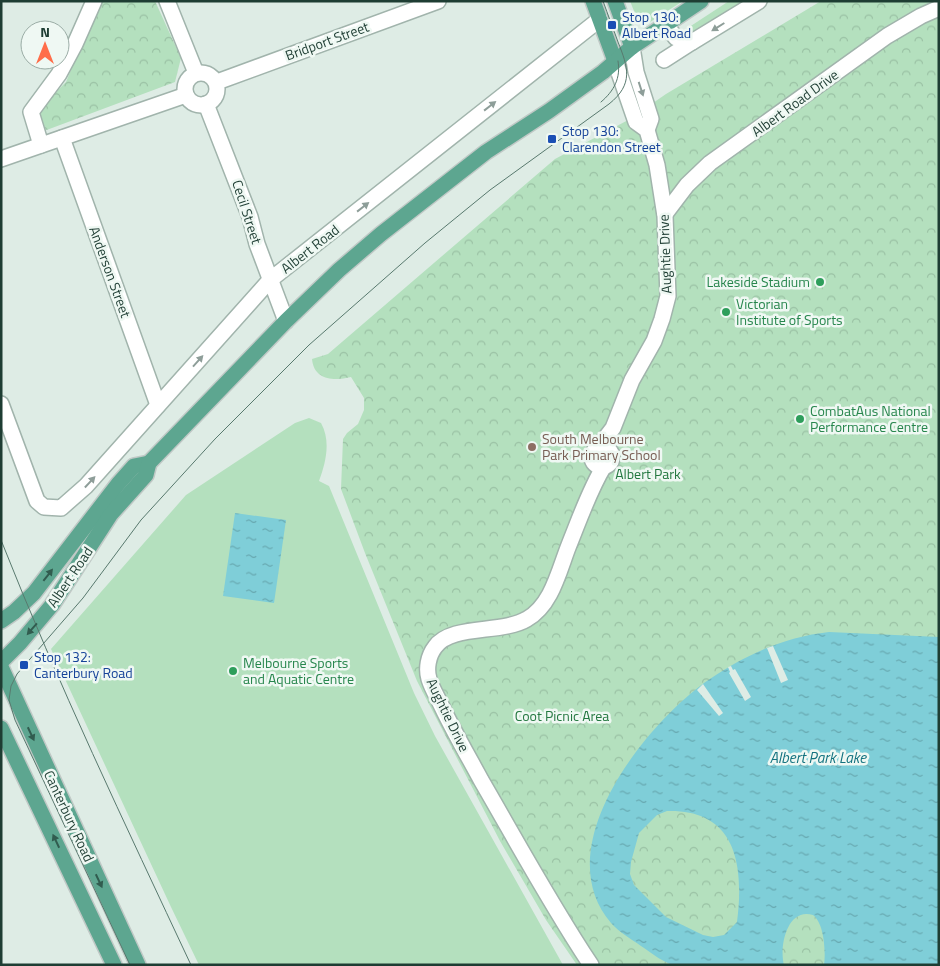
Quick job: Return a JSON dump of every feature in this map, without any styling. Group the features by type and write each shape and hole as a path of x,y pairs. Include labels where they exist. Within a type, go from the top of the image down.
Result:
{"main road":[{"path":"593,1 615,61"},
{"path":"615,1 632,47"},
{"name":"Albert Road","path":"1,662 52,605 111,514 146,476 149,463 286,321 339,270 459,172 513,133 549,111 632,47 701,1"},
{"name":"Albert Road","path":"1,621 14,612 34,593 134,466 149,463"},
{"name":"Canterbury Road","path":"1,667 138,965"},
{"name":"Canterbury Road","path":"1,728 114,965"}],"street":[{"path":"41,145 31,112 59,74 94,1"},
{"path":"167,1 196,73"},
{"name":"Bridport Street","path":"217,82 406,7 438,1"},
{"path":"664,60 759,1"},
{"name":"Albert Road Drive","path":"665,214 688,183 710,163 888,36 921,16 939,8"},
{"name":"Albert Road","path":"1,404 37,502 44,508 61,508 86,486 270,280 600,19"},
{"path":"666,25 676,38 692,42"},
{"name":"Aughtie Drive","path":"591,965 538,880 454,730 429,680 428,661 434,648 446,638 512,625 527,619 540,607 553,586 632,380 654,341 662,319 668,291 665,214 657,165 647,130 651,119 636,72 632,47"},
{"name":"Aughtie Drive","path":"615,61 636,122 647,130"},
{"path":"196,73 209,74 217,82 216,96 206,104 196,104 186,95 185,84 196,73"},
{"path":"1,159 186,95"},
{"name":"Cecil Street","path":"206,104 250,217 257,244 286,321"},
{"name":"Anderson Street","path":"62,138 158,406"}],"green space":[{"path":"99,1 155,1 181,58 175,82 44,131 36,112 66,82"},
{"path":"630,1 683,1 647,24 634,11"},
{"path":"729,1 747,1 695,35 677,35"},
{"name":"Albert Park","path":"821,1 939,1 939,965 577,965 546,920 500,841 417,681 341,489 343,439 358,424 364,410 364,398 351,377 326,378 317,372 312,359 328,354 555,159 630,119 666,94"},
{"name":"Melbourne Sports and Aquatic Centre","path":"309,418 321,423 326,437 324,466 319,481 329,486 414,693 435,736 563,965 199,965 51,649 186,495 295,423"}],"water":[{"path":"235,513 286,520 274,603 223,596"},
{"name":"Albert Park Lake","path":"829,632 939,637 939,965 824,965 825,952 820,924 813,915 804,914 797,917 787,930 783,948 784,965 670,964 655,956 614,926 594,893 590,860 596,826 611,792 631,759 655,729 680,703 704,683 748,657 779,643","holes":["667,811 691,813 709,820 722,831 731,846 737,863 739,882 737,922 724,935 713,937 703,935 666,917 634,885 630,874 631,862 639,833 657,815"]}],"pier":[{"path":"773,646 788,680 781,683 767,648"},
{"path":"731,666 733,670 735,669 751,697 745,701 729,673 728,667"},
{"path":"703,684 723,713 719,716 697,690"}],"tram line":[{"path":"130,965 15,720 9,700 11,686 17,674 83,598 141,520 215,439 309,345 425,243 490,190 617,97 625,82 627,75 626,67 603,1"},
{"path":"601,102 616,84 619,67 618,61"},
{"path":"1,540 69,701 191,965"}],"place":[{"name":"Stop 130: Albert Road","path":"612,25"},
{"name":"Stop 130: Clarendon Street","path":"552,139"},
{"name":"Lakeside Stadium","path":"820,282"},
{"name":"Victorian Institute of Sports","path":"726,312"},
{"name":"CombatAus National Performance Centre","path":"800,419"},
{"name":"South Melbourne Park Primary School","path":"532,447"},
{"name":"Stop 132: Canterbury Road","path":"24,665"},
{"name":"Melbourne Sports and Aquatic Centre","path":"233,671"}],"park label":[{"name":"Coot Picnic Area","path":"562,716"}]}
